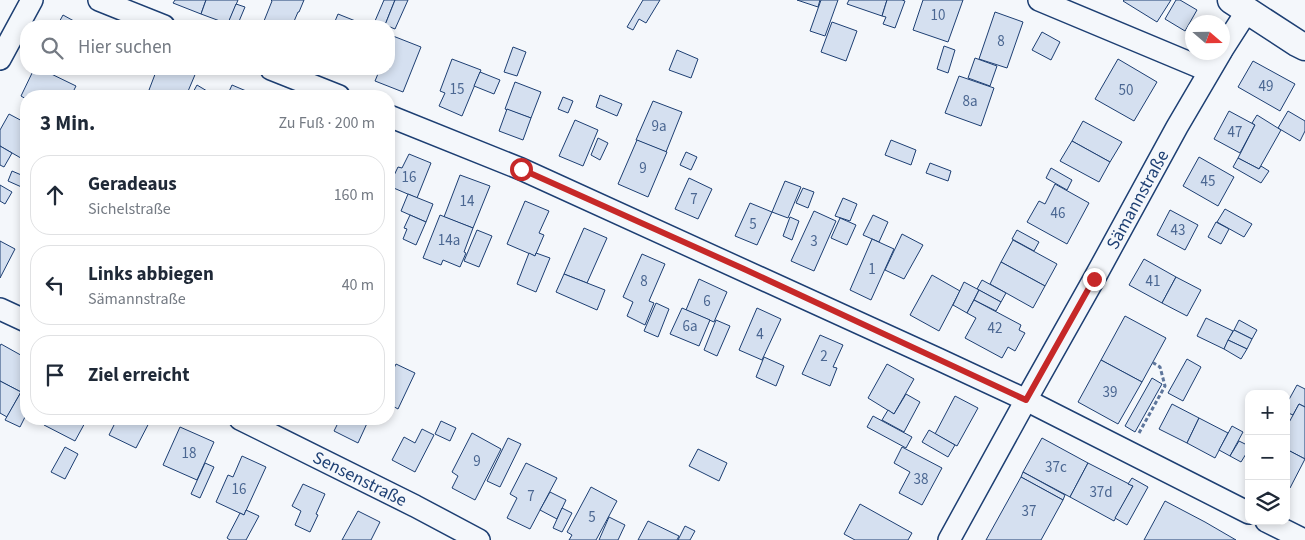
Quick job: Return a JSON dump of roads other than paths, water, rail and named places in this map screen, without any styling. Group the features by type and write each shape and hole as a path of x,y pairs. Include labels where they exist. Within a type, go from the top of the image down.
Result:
{"street":[{"path":"0,59 6,34 32,0"},
{"path":"99,0 149,20"},
{"path":"1039,0 1209,71"},
{"path":"1239,6 1297,44 1305,47"},
{"name":"Sämannstraße","path":"1230,30 1239,6"},
{"name":"Sämannstraße","path":"949,540 1216,60"},
{"path":"286,75 325,90"},
{"path":"395,118 521,169 744,269 1026,400 1245,511"},
{"path":"0,309 20,318"},
{"name":"Sensenstraße","path":"252,425 480,540"},
{"path":"1275,525 1303,537"}]}
